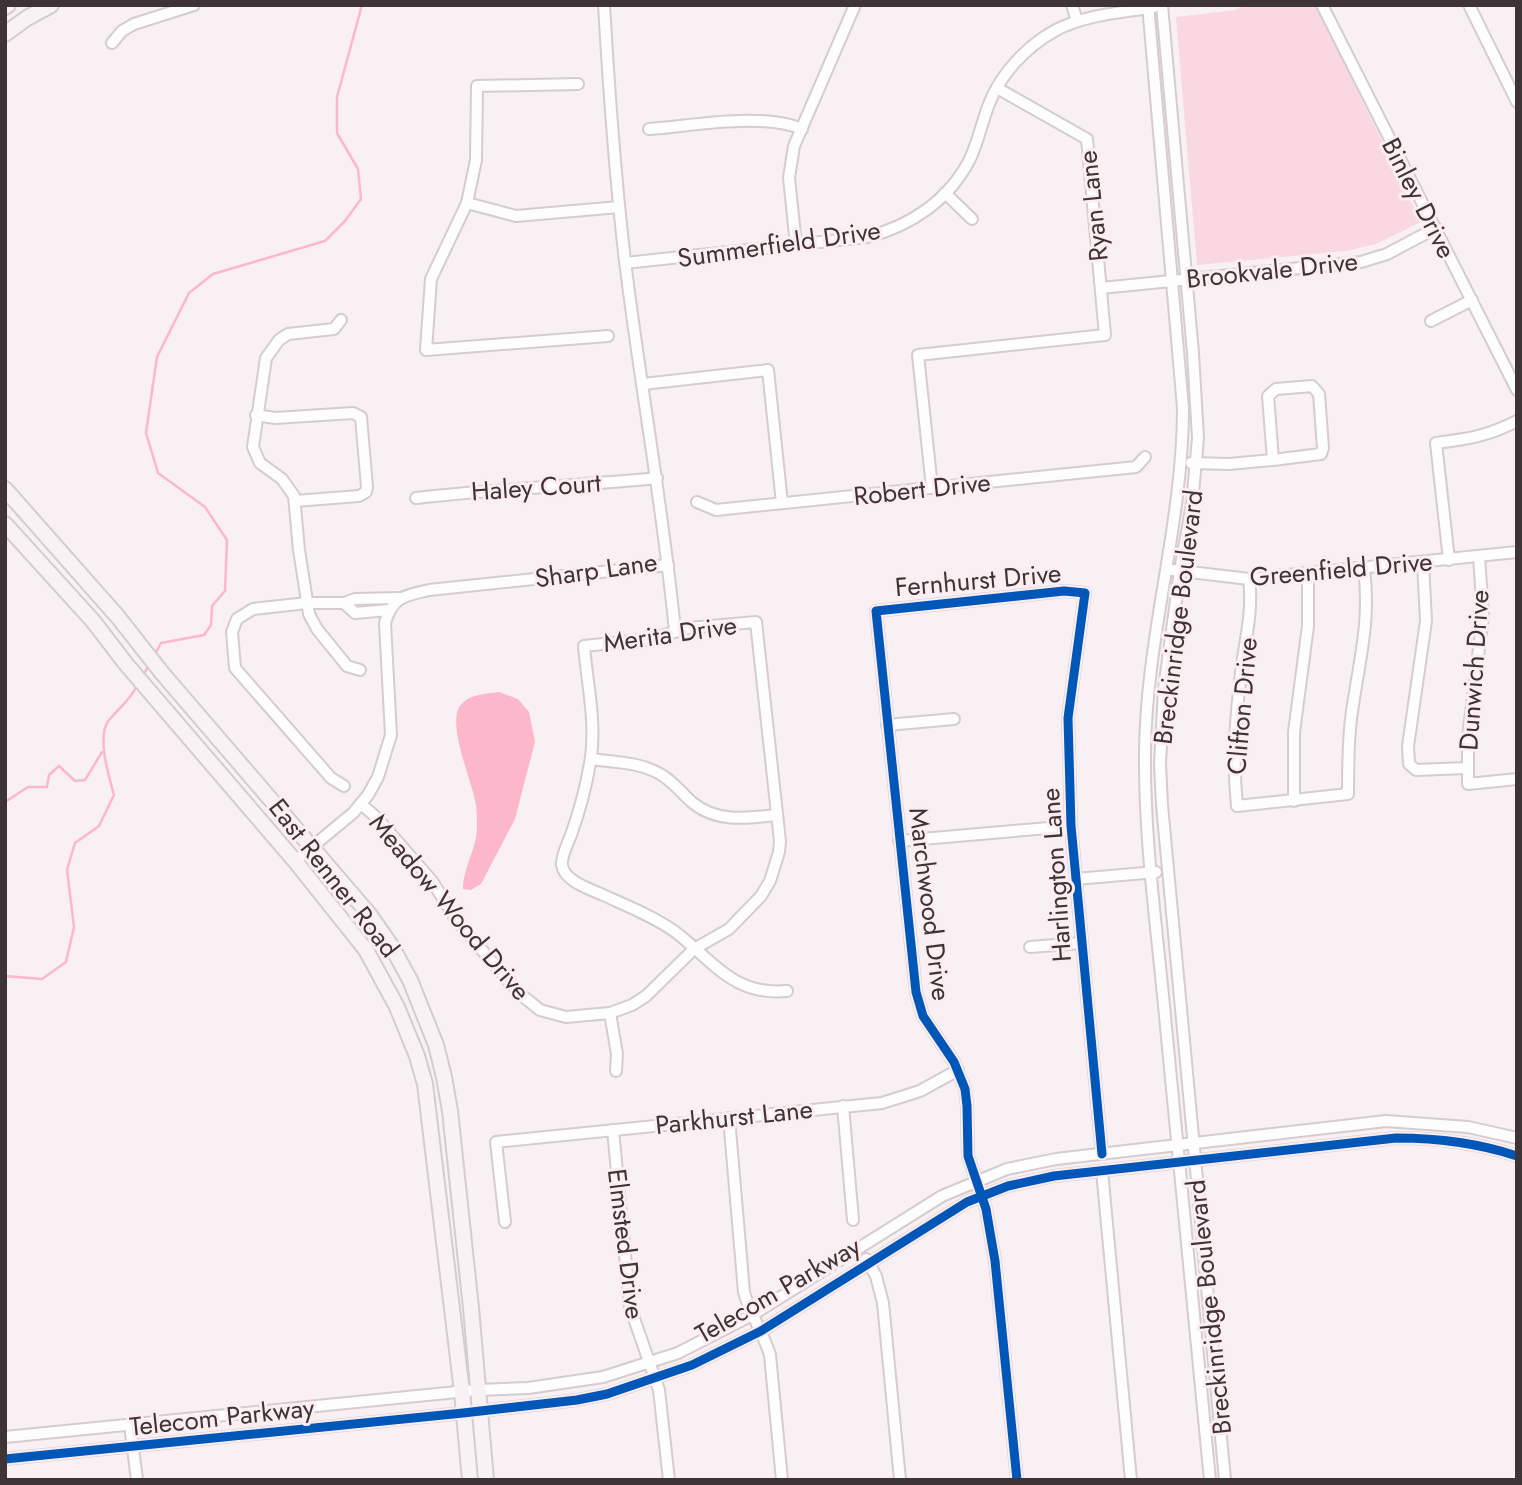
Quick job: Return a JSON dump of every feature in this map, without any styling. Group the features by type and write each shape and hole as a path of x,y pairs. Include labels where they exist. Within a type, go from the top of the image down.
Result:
{"main road":[{"path":"5,34 51,5"},
{"name":"East Renner Road","path":"5,489 110,607 162,673 369,914 392,947 410,980 436,1045 450,1111 486,1480"},
{"name":"East Renner Road","path":"5,524 93,621 126,664 295,860 366,950 397,1007 425,1084 470,1480"},
{"path":"93,621 110,607"}],"street":[{"path":"112,43 122,31 134,24 194,5"},
{"name":"Sharp Lane","path":"344,603 355,599 399,598 429,590 668,565 625,263 604,5"},
{"path":"796,245 789,178 794,146 855,5"},
{"path":"1072,5 1077,21"},
{"name":"Binley Drive","path":"1322,5 1517,390"},
{"path":"1469,5 1517,102"},
{"name":"Summerfield Drive","path":"625,263 879,234 915,218 945,194 970,157 997,88 1023,54 1055,31 1077,21 1162,6"},
{"name":"Breckinridge Boulevard","path":"1162,6 1198,411 1192,504 1164,690 1160,764 1167,871 1225,1480"},
{"name":"Breckinridge Boulevard","path":"1148,7 1183,408 1182,463 1149,690 1145,750 1152,872 1210,1480"},
{"path":"578,84 477,86 476,160 467,203 431,279 426,350 608,336"},
{"name":"Ryan Lane","path":"932,488 918,355 1105,335 1087,139 997,88"},
{"path":"649,129 765,120 802,129"},
{"path":"945,194 972,219"},
{"path":"467,203 516,216 619,208"},
{"name":"Brookvale Drive","path":"1101,288 1375,259 1436,228"},
{"path":"1431,321 1472,300"},
{"path":"341,320 334,329 288,334 279,340 266,358 253,440 254,453 263,467 287,485 295,501 309,614 347,666 360,670"},
{"path":"643,384 768,370 782,503"},
{"path":"1182,463 1229,464 1273,460 1321,454 1323,448 1319,394 1312,386 1276,389 1268,396 1273,460"},
{"path":"256,415 275,418 353,412 359,414 362,421 367,487 365,493 359,496 295,501"},
{"path":"1449,560 1436,443 1480,438 1517,421"},
{"name":"Robert Drive","path":"697,502 716,510 1136,467 1145,457"},
{"name":"Haley Court","path":"416,498 508,488 558,487 657,478"},
{"name":"Greenfield Drive","path":"1166,569 1249,579 1517,552"},
{"name":"Dunwich Drive","path":"1479,556 1483,617 1468,737 1468,784 1517,779"},
{"path":"1423,562 1426,621 1411,719 1409,764 1416,770 1467,768"},
{"path":"668,565 675,631"},
{"name":"Clifton Drive","path":"1249,579 1251,612 1234,732 1237,806 1348,794 1351,719 1368,599 1364,569"},
{"path":"1294,801 1294,732 1308,626 1308,574"},
{"name":"Fernhurst Drive","path":"876,611 1063,591 1085,593"},
{"name":"Harlington Lane","path":"1085,593 1068,718 1071,826 1102,1154"},
{"path":"295,860 361,804 378,777 391,735 385,623 389,610 399,598"},
{"path":"344,786 331,778 235,668 232,632 237,619 253,609 307,603 344,603 355,613 389,610"},
{"name":"Marchwood Drive","path":"876,611 918,1002 933,1033 958,1070 967,1106 966,1143 975,1181 990,1223 1017,1480"},
{"name":"Merita Drive","path":"591,759 591,718 584,646 650,639 675,631 757,622"},
{"name":"Meadow Wood Drive","path":"361,804 376,817 432,881 457,921 529,1003 540,1010 566,1017 610,1013 632,1005 646,996 694,949 729,929 761,896 770,881 779,852 757,622"},
{"path":"887,725 954,719"},
{"path":"777,815 740,819 724,817 695,805 660,774 633,765 591,759 562,867 565,874 582,885 652,918 674,932 734,982 764,991 787,991"},
{"path":"899,841 1071,826"},
{"path":"1076,880 1167,871"},
{"path":"1030,947 1082,943"},
{"path":"610,1013 617,1055 616,1071"},
{"name":"Parkhurst Lane","path":"505,1222 496,1142 882,1103 905,1097 958,1070"},
{"path":"843,1106 853,1220"},
{"path":"729,1118 740,1265 744,1292 752,1315 766,1340 771,1363 782,1480"},
{"name":"Telecom Parkway","path":"5,1437 462,1392 528,1388 592,1379 649,1363 698,1344 752,1315 923,1207 975,1181 1007,1169 1047,1161 1386,1121 1468,1127 1517,1138"},
{"path":"1412,1122 1413,1138"},
{"name":"Elmsted Drive","path":"613,1130 630,1307 656,1378 669,1480"},
{"name":"Telecom Parkway","path":"5,1459 463,1413 607,1394 692,1365 761,1331 957,1207 1008,1186 1054,1176 1382,1139 1413,1138 1486,1147 1517,1156"},
{"path":"1102,1171 1131,1480"},
{"path":"859,1248 876,1276 883,1303 900,1480"},
{"path":"1198,1363 1214,1362"},
{"path":"130,1424 137,1480"}],"shaded area":[{"path":"1245,5 1316,5 1421,222 1376,244 1346,251 1197,265 1176,17 1235,10"},
{"path":"499,692 518,699 529,712 535,742 515,819 481,884 471,890 463,889 476,835 477,817 458,738 457,714 460,706 468,699"}],"waterway":[{"path":"154,656 161,643 204,635 211,625 212,606 225,591 227,540 205,507 158,473 146,433 157,357 189,293 213,274 325,241 345,221 361,199 358,169 337,133 337,97 362,5"},
{"path":"142,677 149,665"},
{"path":"5,976 42,979 66,962 74,927 67,870 75,843 99,826 114,795 105,757 105,727 137,686"},
{"path":"5,802 28,787 47,787 49,775 59,766 75,781 85,780 102,752"}],"cycle path":[{"path":"1017,1480 995,1261 986,1209 968,1156 965,1089 954,1062 923,1016 916,992 876,611 1064,591 1085,593 1068,718 1071,826 1102,1154"},
{"path":"5,1459 463,1413 607,1394 692,1365 761,1331 967,1202 1008,1186 1054,1176 1396,1138 1457,1142 1517,1156"}]}
